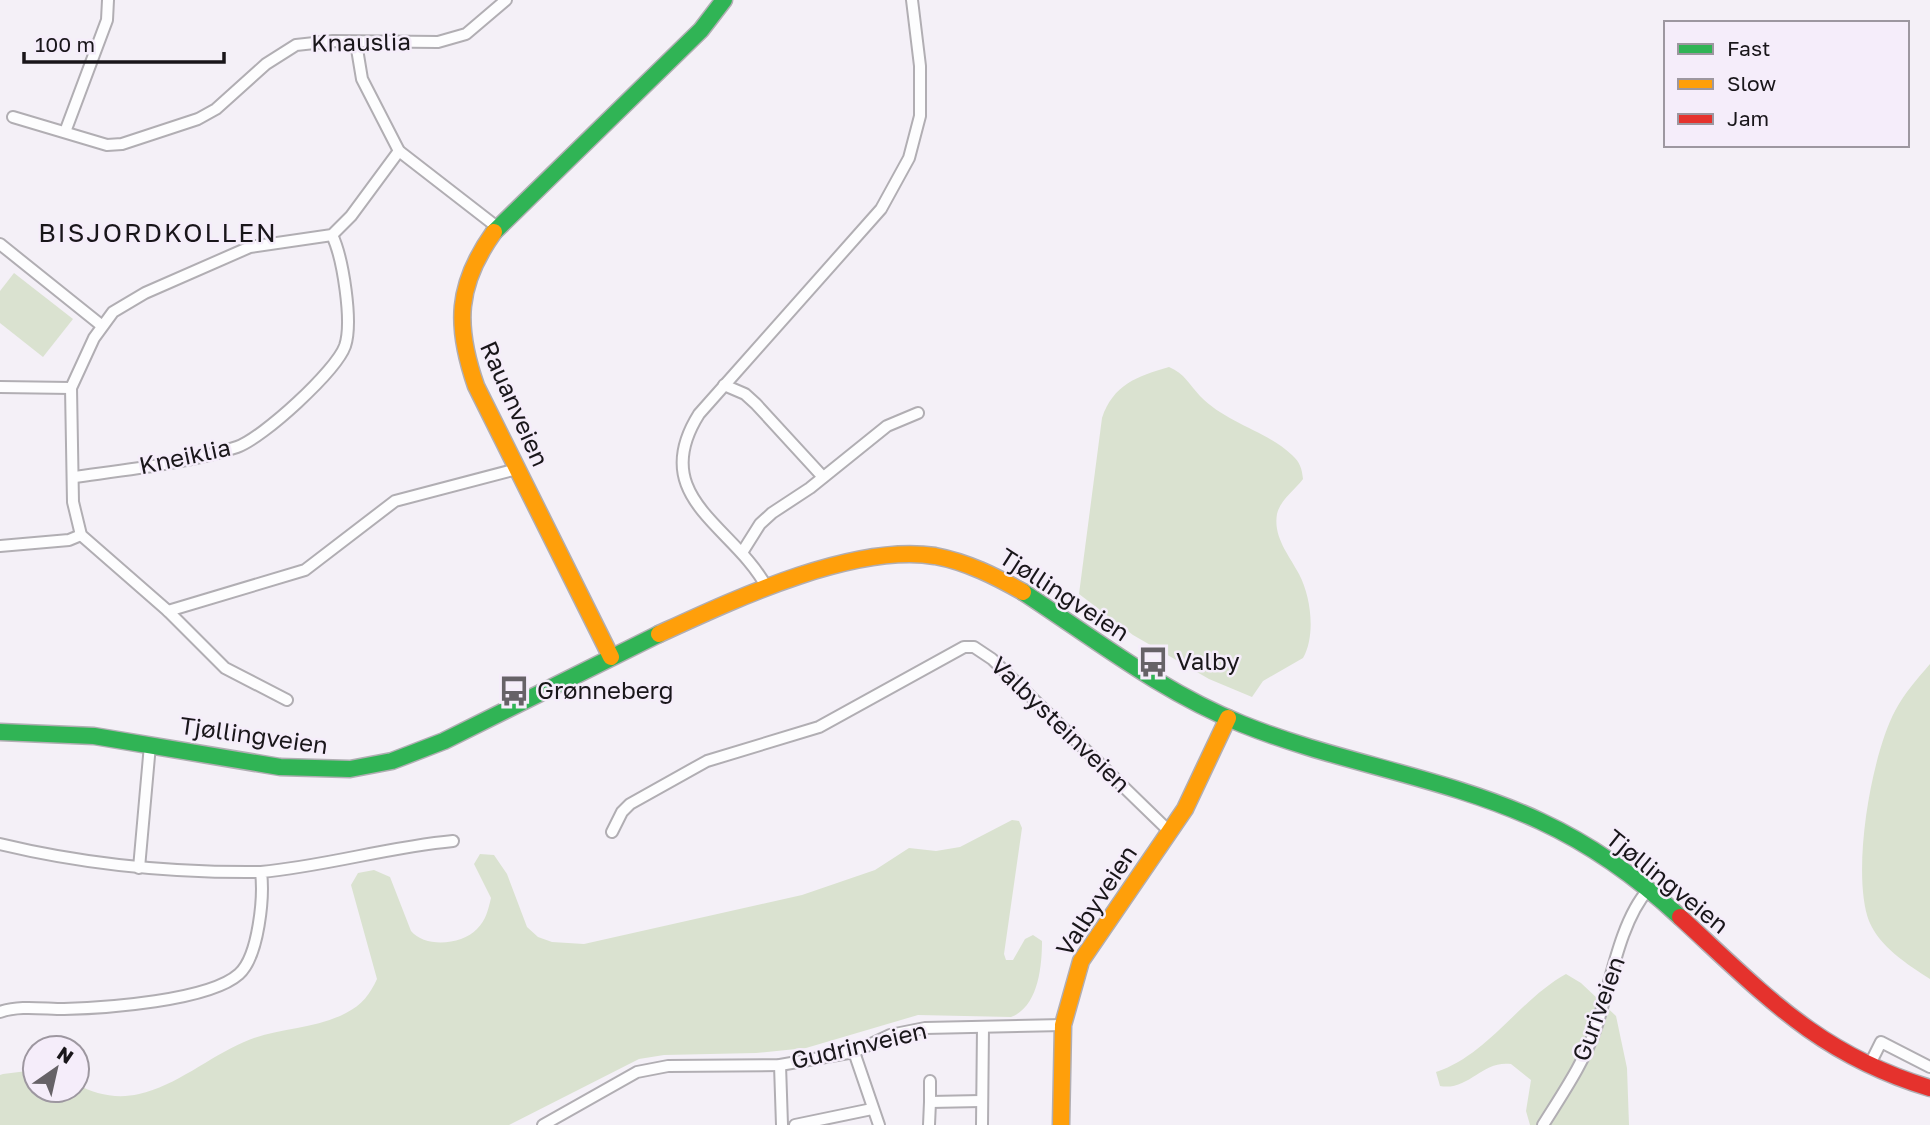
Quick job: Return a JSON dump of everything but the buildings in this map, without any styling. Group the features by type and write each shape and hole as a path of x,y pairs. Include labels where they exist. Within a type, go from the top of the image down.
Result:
{"main road":[{"name":"Rauanveien","path":"611,657 476,386 465,358 460,332 461,304 467,278 480,250 497,227 701,30 724,0"},
{"name":"Tjøllingveien","path":"0,732 71,734 309,771 377,765 446,741 611,657 767,588 828,569 885,556 913,554 965,562 1008,582 1138,670 1228,718 1309,749 1518,811 1586,844 1648,890 1769,1000 1832,1046 1869,1066 1930,1088"},
{"name":"Valbyveien","path":"1060,1125 1063,1025 1081,961 1199,785 1228,718"}],"street":[{"path":"65,132 107,20 108,0"},
{"name":"Knauslia","path":"13,117 107,145 139,139 198,119 216,109 266,65 296,45 311,42 438,42 466,34 506,0"},
{"path":"767,588 743,551 707,520 694,499 683,461 684,444 690,427 724,385 881,209 909,158 920,116 919,66 912,0"},
{"path":"356,43 362,79 399,151 497,227"},
{"path":"288,701 225,668 168,611 81,535 73,502 71,388 102,325 127,302 250,247 332,235 351,216 399,151"},
{"name":"Kneiklia","path":"74,477 236,448 260,436 273,425 322,377 346,342 340,252 332,235"},
{"path":"0,244 102,325"},
{"path":"724,385 745,394 756,404 823,477"},
{"path":"0,387 71,388"},
{"path":"743,551 760,524 887,426 918,413"},
{"path":"168,611 305,570 395,501 517,469"},
{"path":"0,546 69,540 81,535"},
{"name":"Valbysteinveien","path":"612,832 622,812 630,804 707,761 782,741 819,727 964,647 974,647 992,659 1170,832"},
{"path":"138,868 150,745"},
{"path":"0,844 61,858 138,868 261,872 320,866 379,852 453,841"},
{"path":"0,1012 122,1007 226,982 239,973 248,960 262,901 261,872"},
{"name":"Guriveien","path":"1543,1125 1590,1045 1614,962 1637,905 1648,890"},
{"name":"Gudrinveien","path":"543,1125 638,1072 668,1066 780,1065 854,1052 890,1035 913,1030 1063,1025"},
{"path":"982,1125 983,1027"},
{"path":"1869,1066 1881,1042 1930,1067"},
{"path":"854,1052 879,1125"},
{"path":"780,1065 782,1125"},
{"path":"929,1125 930,1081"},
{"path":"930,1102 981,1101"},
{"path":"795,1125 873,1109"}],"green space":[{"path":"14,273 73,319 43,357 0,323 0,291"},
{"path":"1169,367 1183,376 1210,405 1281,446 1297,460 1302,472 1303,479 1284,500 1276,522 1280,538 1307,594 1310,638 1303,658 1263,681 1252,697 1209,679 1133,635 1079,594 1102,418 1113,397 1120,390 1137,378"},
{"path":"1930,664 1930,979 1895,954 1874,930 1864,900 1862,874 1871,785 1886,731 1902,699"},
{"path":"1012,820 1019,821 1022,828 1004,954 1006,960 1013,960 1025,939 1033,935 1042,941 1041,962 1033,995 1020,1012 1011,1017 918,1015 806,1048 756,1053 664,1055 639,1059 509,1125 0,1125 0,1075 3,1074 21,1072 21,1104 91,1104 91,1091 123,1096 153,1090 244,1042 334,1019 357,1006 377,979 351,885 358,873 374,870 390,877 411,931 417,936 434,942 453,941 470,934 485,918 491,898 474,864 480,854 494,855 507,874 527,927 538,937 552,942 584,944 802,895 875,870 909,848 936,851 960,847"},
{"path":"1566,974 1581,983 1616,1016 1627,1068 1629,1125 1530,1125 1526,1111 1531,1080 1511,1064 1492,1066 1459,1084 1440,1086 1436,1072 1472,1053 1533,998"}],"traffic: fast":[{"path":"494,232 701,30 724,0"},
{"path":"1023,592 1157,681 1242,724 1279,738 1467,793 1559,830 1614,863 1680,917"},
{"path":"0,732 94,736 280,767 350,769 392,761 444,741 659,634"}],"traffic: slow":[{"path":"494,232 481,251 466,288 462,325 469,364 476,386 611,657"},
{"path":"659,634 794,577 868,558 903,554 935,556 981,570 1023,592"},
{"path":"1061,1125 1063,1025 1081,961 1185,809 1228,718"}],"traffic: jam":[{"path":"1680,917 1766,996 1823,1039 1855,1058 1930,1088"}],"place":[{"name":"Valby","path":"1153,662"},
{"name":"Grønneberg","path":"514,691"}],"district":[{"name":"BISJORDKOLLEN","path":"158,233"}]}
